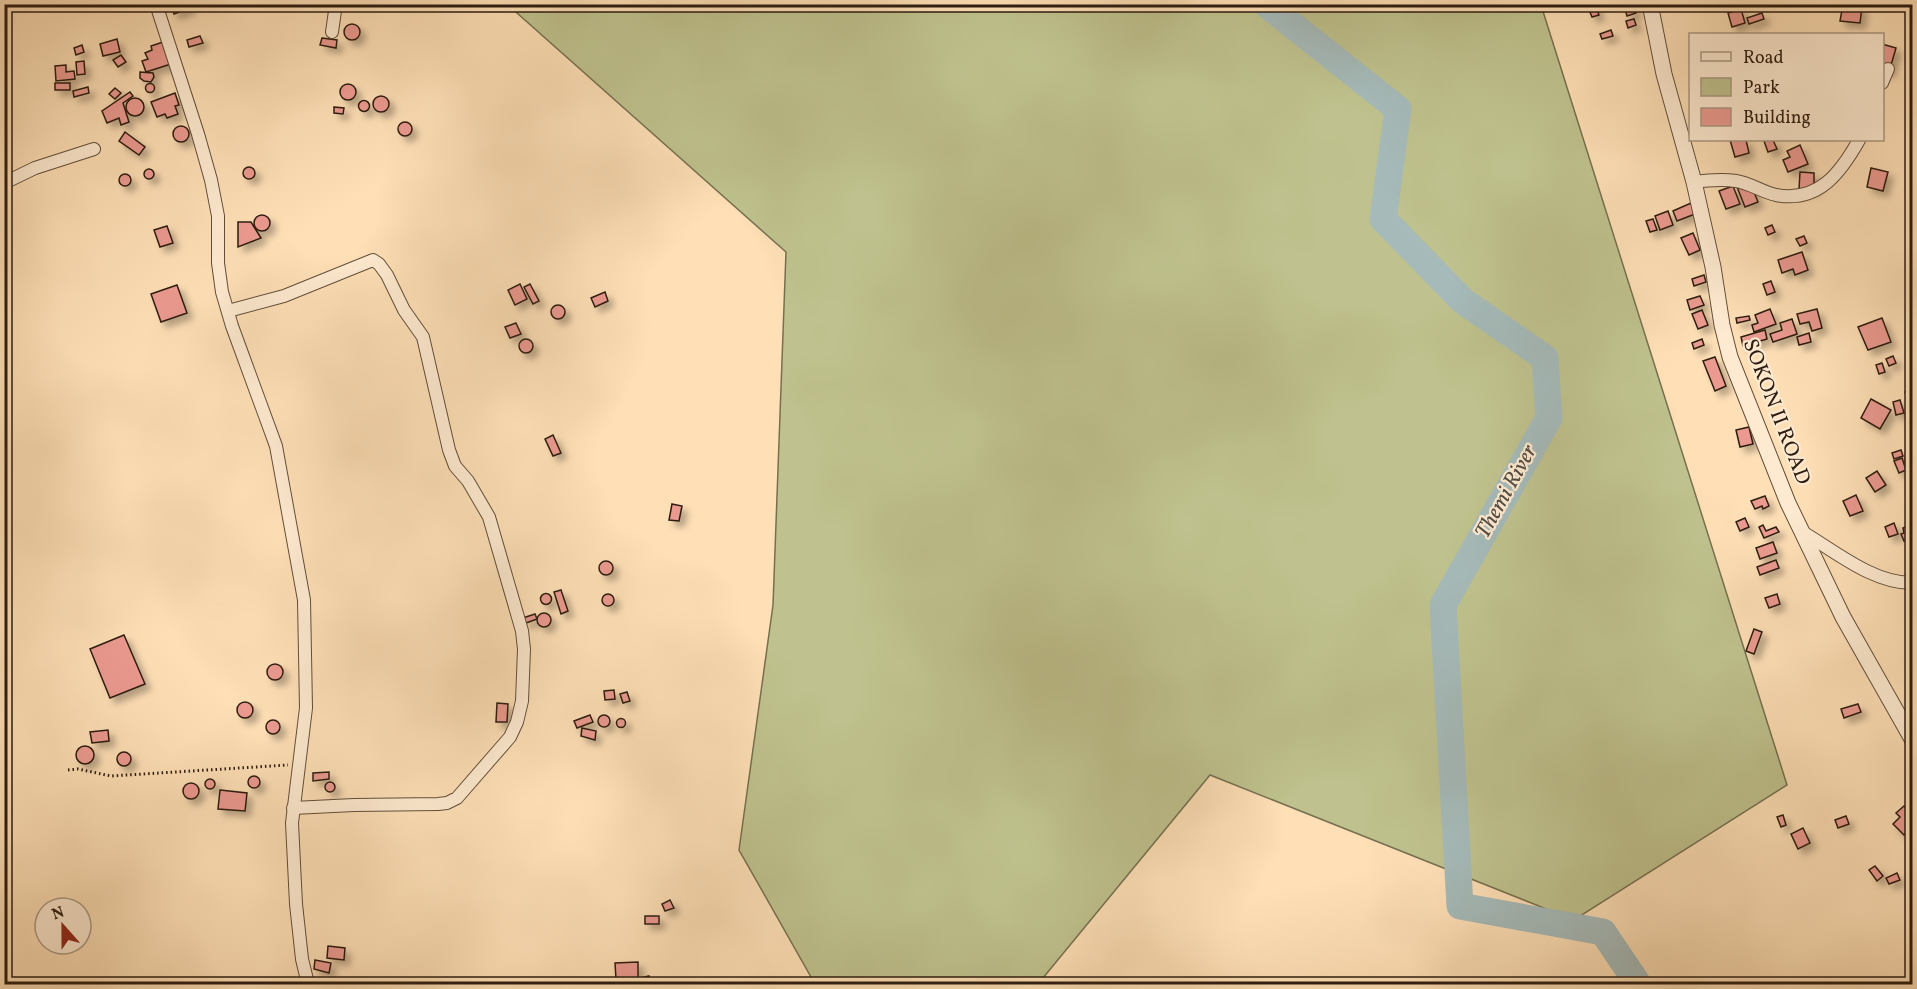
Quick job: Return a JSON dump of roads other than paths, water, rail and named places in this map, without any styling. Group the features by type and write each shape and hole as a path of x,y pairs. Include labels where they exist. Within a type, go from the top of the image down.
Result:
{"street":[{"path":"156,4 211,180 218,216 218,263 222,292 276,446 303,591 306,633 306,708 292,823 296,904 302,959 308,984"},
{"path":"332,32 336,4"},
{"name":"SOKON II ROAD","path":"1650,4 1665,74 1694,182 1730,357 1788,502 1843,617 1912,739"},
{"path":"1884,78 1888,69"},
{"path":"1694,182 1723,179 1739,181 1774,195 1800,195 1816,190 1832,179 1846,164 1858,141"},
{"path":"4,183 35,168 94,149"},
{"path":"228,311 284,296 372,260 379,264 397,293 404,310 423,337 448,450 455,466 468,481 489,517 522,631 525,668 522,701 517,722 510,737 457,798 438,804 293,808"},
{"path":"1804,533 1867,571 1900,583 1912,583"}],"waterway":[{"name":"Themi River","path":"1266,4 1398,109 1383,219 1463,301 1545,358 1549,418 1443,605 1460,906 1603,932 1638,984"}]}
